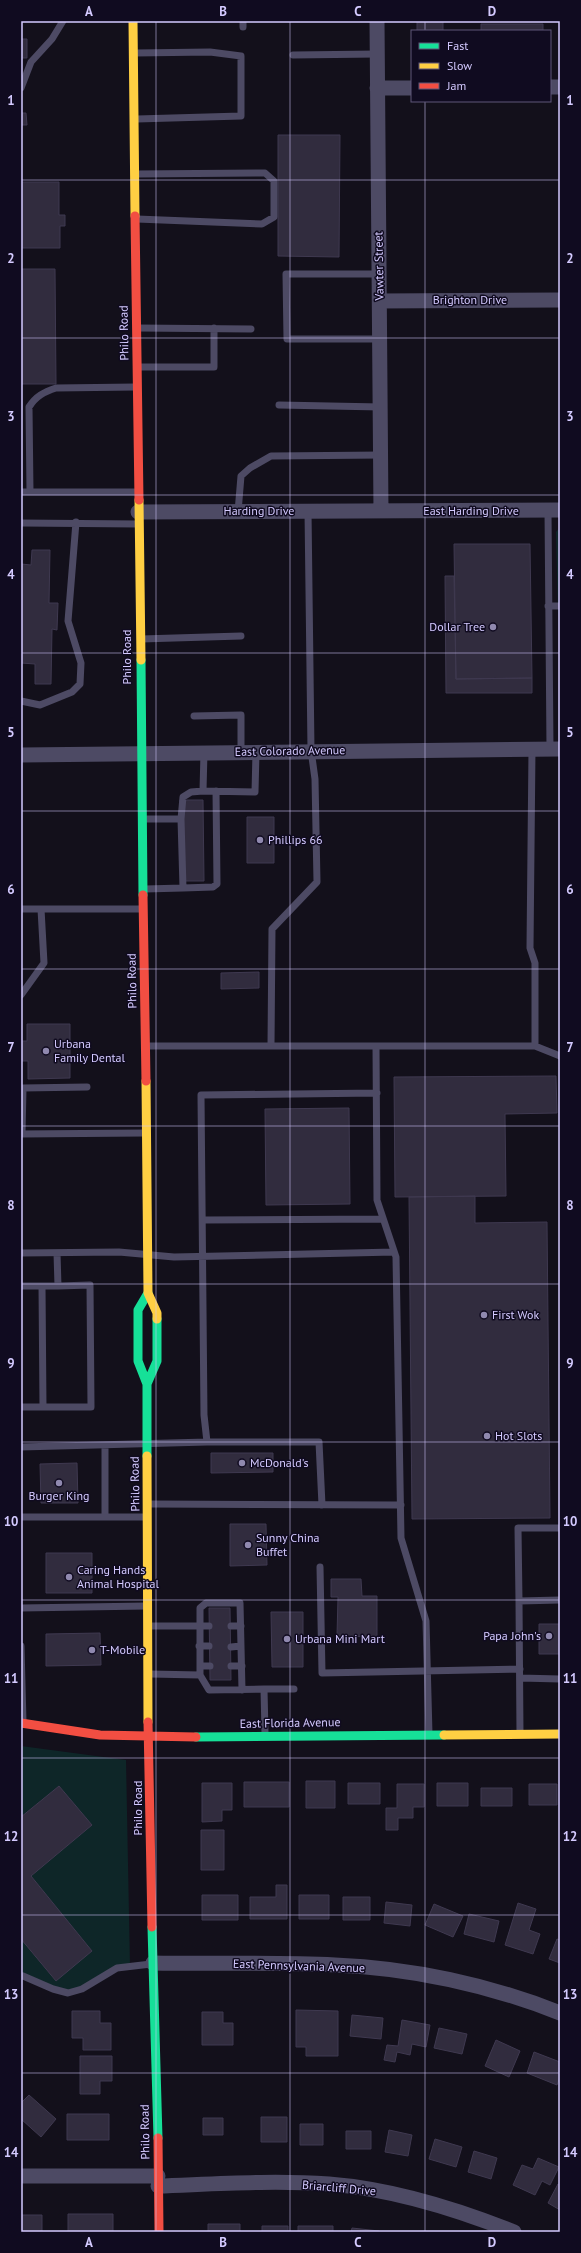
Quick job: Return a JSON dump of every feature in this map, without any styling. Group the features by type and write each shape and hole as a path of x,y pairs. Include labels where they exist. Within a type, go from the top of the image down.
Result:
{"main road":[{"name":"Philo Road","path":"133,21 140,753 147,1255 148,1293 157,1313 157,1361 147,1384"},
{"name":"Philo Road","path":"148,1293 138,1310 138,1361 147,1384 150,1737 149,1845 159,2232"},
{"name":"East Florida Avenue","path":"22,1724 100,1735 150,1737 560,1734"}],"street":[{"name":"Vawter Street","path":"377,21 382,455 381,511"},
{"path":"377,88 411,88"},
{"name":"Brighton Drive","path":"380,301 560,300"},
{"name":"East Harding Drive","path":"381,511 554,510"},
{"name":"Harding Drive","path":"138,518 238,512 381,511"},
{"name":"East Colorado Avenue","path":"21,755 311,750 555,749"},
{"name":"East Pennsylvania Avenue","path":"153,1963 336,1965 380,1968 439,1978 485,1989 560,2013"},
{"name":"Briarcliff Drive","path":"22,2174 158,2181 328,2184 424,2200 465,2212 514,2232"}],"lane":[{"path":"21,88 31,62 52,39 63,21"},
{"path":"133,53 210,52 241,56 240,116 134,118"},
{"path":"293,55 377,54"},
{"path":"135,174 265,173 274,181 274,217 262,224 135,219"},
{"path":"379,274 286,274 287,340 380,339"},
{"path":"136,328 251,329"},
{"path":"136,367 214,367 214,328"},
{"path":"30,492 29,407 38,396 56,388 137,387"},
{"path":"279,405 381,407"},
{"path":"21,407 29,407"},
{"path":"238,512 240,476 250,468 271,456 382,455"},
{"path":"21,492 138,492"},
{"path":"554,510 548,606 555,749"},
{"path":"271,1046 272,929 317,882 315,779 311,750 308,511"},
{"path":"21,523 76,522 138,518"},
{"path":"21,701 40,705 72,692 80,684 81,663 68,621 76,522"},
{"path":"548,606 560,606"},
{"path":"139,639 241,636"},
{"path":"183,888 183,797 191,792 203,791 255,792 240,716 194,716"},
{"path":"532,749 530,948 535,963 535,1046"},
{"path":"203,791 204,752"},
{"path":"142,890 212,887 217,884 216,791"},
{"path":"142,819 182,819"},
{"path":"21,909 143,909"},
{"path":"21,995 44,963 41,909"},
{"path":"145,1046 535,1046 560,1056"},
{"path":"376,1046 377,1200 396,1257 402,1538 426,1621 429,1734"},
{"path":"87,1088 23,1088 21,1134 146,1133"},
{"path":"207,1442 204,1416 204,1220 201,1095 377,1093"},
{"path":"204,1220 383,1219"},
{"path":"21,1253 119,1252 174,1257 394,1252"},
{"path":"57,1253 58,1286"},
{"path":"21,1286 90,1285 90,1407 21,1407"},
{"path":"42,1286 43,1407"},
{"path":"21,1447 207,1442 319,1442 322,1505"},
{"path":"105,1445 105,1517"},
{"path":"148,1504 401,1505"},
{"path":"21,1517 148,1517"},
{"path":"520,1734 518,1528 560,1528"},
{"path":"320,1567 322,1673 520,1669"},
{"path":"519,1601 560,1600"},
{"path":"242,1690 240,1604 206,1604 200,1608 200,1675 209,1690 242,1690 294,1689"},
{"path":"21,1608 148,1606"},
{"path":"148,1626 209,1626"},
{"path":"231,1626 240,1626"},
{"path":"21,1646 22,1724"},
{"path":"200,1646 209,1646"},
{"path":"231,1647 241,1646"},
{"path":"200,1666 210,1666"},
{"path":"231,1666 242,1666"},
{"path":"149,1674 200,1675"},
{"path":"520,1678 560,1679"},
{"path":"264,1689 265,1736"},
{"path":"23,1976 53,1989 68,1993 82,1990 117,1968 153,1963"}],"green space":[{"path":"560,527 560,696 556,532"},
{"path":"21,1746 126,1760 130,1966 68,1993 23,1976 21,1939 55,1980 92,1951 31,1876 92,1825 59,1786 21,1817"}],"building":[{"path":"417,21 443,21 443,30 417,30"},
{"path":"481,24 543,24 543,30 481,30"},
{"path":"21,39 27,39 27,58 21,58"},
{"path":"21,113 26,113 27,125 21,125"},
{"path":"278,135 340,135 339,257 278,256"},
{"path":"21,182 59,182 59,215 65,215 65,226 60,226 60,248 21,248"},
{"path":"21,269 55,269 56,384 21,384"},
{"name":"Dollar Tree","path":"454,544 530,544 532,678 456,679"},
{"path":"32,550 50,550 49,603 58,603 57,630 52,629 51,684 35,684 35,664 21,663 21,564 31,565"},
{"path":"445,576 454,576 456,679 532,678 532,693 446,693"},
{"path":"180,800 203,800 204,881 181,881"},
{"name":"Phillips 66","path":"247,817 274,817 274,863 247,863"},
{"path":"259,972 259,988 221,989 221,973"},
{"name":"Urbana Family Dental","path":"27,1024 70,1024 70,1078 28,1079 28,1061 21,1061 21,1041 27,1041"},
{"path":"556,1076 557,1113 505,1114 506,1196 395,1197 394,1077"},
{"path":"349,1108 350,1204 266,1205 265,1109"},
{"path":"475,1196 475,1223 547,1222 550,1518 412,1519 409,1197"},
{"name":"McDonald's","path":"211,1453 273,1453 273,1472 211,1473"},
{"name":"Burger King","path":"77,1463 78,1503 41,1503 40,1464"},
{"name":"Sunny China Buffet","path":"230,1524 266,1524 267,1565 230,1566"},
{"name":"Caring Hands Animal Hospital","path":"46,1553 92,1553 92,1593 46,1593"},
{"path":"331,1579 361,1579 362,1596 377,1596 377,1637 337,1636 338,1597 331,1597"},
{"path":"209,1608 230,1608 231,1680 210,1680"},
{"name":"Urbana Mini Mart","path":"271,1612 303,1612 303,1667 272,1667"},
{"name":"Papa John's","path":"539,1624 560,1624 560,1654 539,1654"},
{"path":"100,1633 101,1665 46,1666 46,1634"},
{"path":"306,1781 335,1781 335,1808 306,1808"},
{"path":"244,1782 289,1782 289,1807 244,1807"},
{"path":"202,1783 232,1783 232,1810 222,1810 222,1821 202,1822"},
{"path":"348,1783 380,1783 380,1804 348,1804"},
{"path":"437,1783 468,1783 468,1806 437,1806"},
{"path":"397,1784 424,1784 424,1807 413,1807 413,1818 398,1818 398,1830 386,1830 386,1808 397,1808"},
{"path":"529,1784 557,1784 557,1805 529,1805"},
{"path":"59,1786 92,1825 31,1876 92,1951 56,1981 21,1939 21,1817"},
{"path":"481,1788 512,1788 512,1806 481,1806"},
{"path":"201,1830 224,1830 224,1870 201,1870"},
{"path":"276,1885 287,1885 287,1919 250,1919 250,1897 276,1897"},
{"path":"202,1895 238,1895 238,1920 202,1920"},
{"path":"299,1895 329,1895 329,1919 299,1919"},
{"path":"343,1897 370,1897 370,1920 343,1920"},
{"path":"386,1902 412,1905 410,1926 384,1923"},
{"path":"518,1903 536,1909 529,1930 540,1934 533,1954 505,1945"},
{"path":"434,1904 463,1916 453,1937 425,1925"},
{"path":"469,1914 499,1921 494,1942 464,1934"},
{"path":"557,1939 560,1940 560,1963 549,1959"},
{"path":"296,2010 338,2011 338,2056 306,2056 306,2047 296,2047"},
{"path":"72,2011 100,2011 100,2023 111,2023 111,2050 83,2050 83,2038 72,2038"},
{"path":"202,2012 223,2012 223,2023 233,2023 233,2045 202,2045"},
{"path":"352,2015 383,2018 381,2039 350,2036"},
{"path":"402,2020 430,2025 426,2047 412,2044 410,2055 397,2052 395,2062 384,2060 387,2045 398,2046"},
{"path":"439,2028 467,2034 462,2054 434,2048"},
{"path":"496,2040 520,2051 509,2077 485,2066"},
{"path":"534,2052 560,2062 560,2077 557,2085 527,2073"},
{"path":"80,2056 112,2056 112,2081 100,2081 100,2094 80,2094"},
{"path":"29,2095 56,2119 41,2137 21,2119 21,2103"},
{"path":"67,2114 109,2114 109,2140 67,2140"},
{"path":"261,2117 287,2117 287,2142 261,2142"},
{"path":"203,2118 223,2118 223,2135 203,2135"},
{"path":"300,2124 323,2124 323,2145 300,2145"},
{"path":"389,2130 412,2135 408,2156 385,2152"},
{"path":"346,2131 371,2131 371,2149 346,2149"},
{"path":"435,2139 462,2147 456,2167 429,2159"},
{"path":"474,2151 497,2158 491,2179 468,2172"},
{"path":"538,2158 559,2167 550,2185 542,2181 535,2195 513,2185 522,2165 533,2169"},
{"path":"558,2184 560,2185 560,2210 548,2203"},
{"path":"68,2214 113,2214 113,2232 68,2232"},
{"path":"21,2215 42,2215 42,2232 21,2232"},
{"path":"208,2224 240,2224 240,2232 208,2232"},
{"path":"262,2226 288,2226 288,2232 262,2232"},
{"path":"298,2226 333,2226 333,2232 298,2232"},
{"path":"352,2228 379,2231 379,2232 351,2232"}],"traffic: fast":[{"path":"141,660 143,895"},
{"path":"147,1456 147,1384 138,1361 138,1310 148,1293"},
{"path":"147,1384 157,1361 157,1319"},
{"path":"196,1737 444,1735"},
{"path":"152,1927 158,2138"}],"traffic: slow":[{"path":"133,21 135,216"},
{"path":"139,500 141,660"},
{"path":"146,1081 148,1293 157,1313 157,1319"},
{"path":"147,1456 148,1722"},
{"path":"444,1735 560,1734"}],"traffic: jam":[{"path":"135,216 139,500"},
{"path":"143,895 146,1081"},
{"path":"148,1722 152,1927"},
{"path":"21,1723 100,1735 196,1737"},
{"path":"158,2138 159,2232"}],"place":[{"name":"Dollar Tree","path":"493,627"},
{"name":"Phillips 66","path":"260,840"},
{"name":"Urbana Family Dental","path":"46,1051"},
{"name":"First Wok","path":"484,1315"},
{"name":"Hot Slots","path":"487,1436"},
{"name":"McDonald's","path":"242,1463"},
{"name":"Burger King","path":"59,1483"},
{"name":"Sunny China Buffet","path":"248,1545"},
{"name":"Caring Hands Animal Hospital","path":"69,1577"},
{"name":"Papa John's","path":"549,1636"},
{"name":"Urbana Mini Mart","path":"287,1639"},
{"name":"T-Mobile","path":"92,1650"}]}
